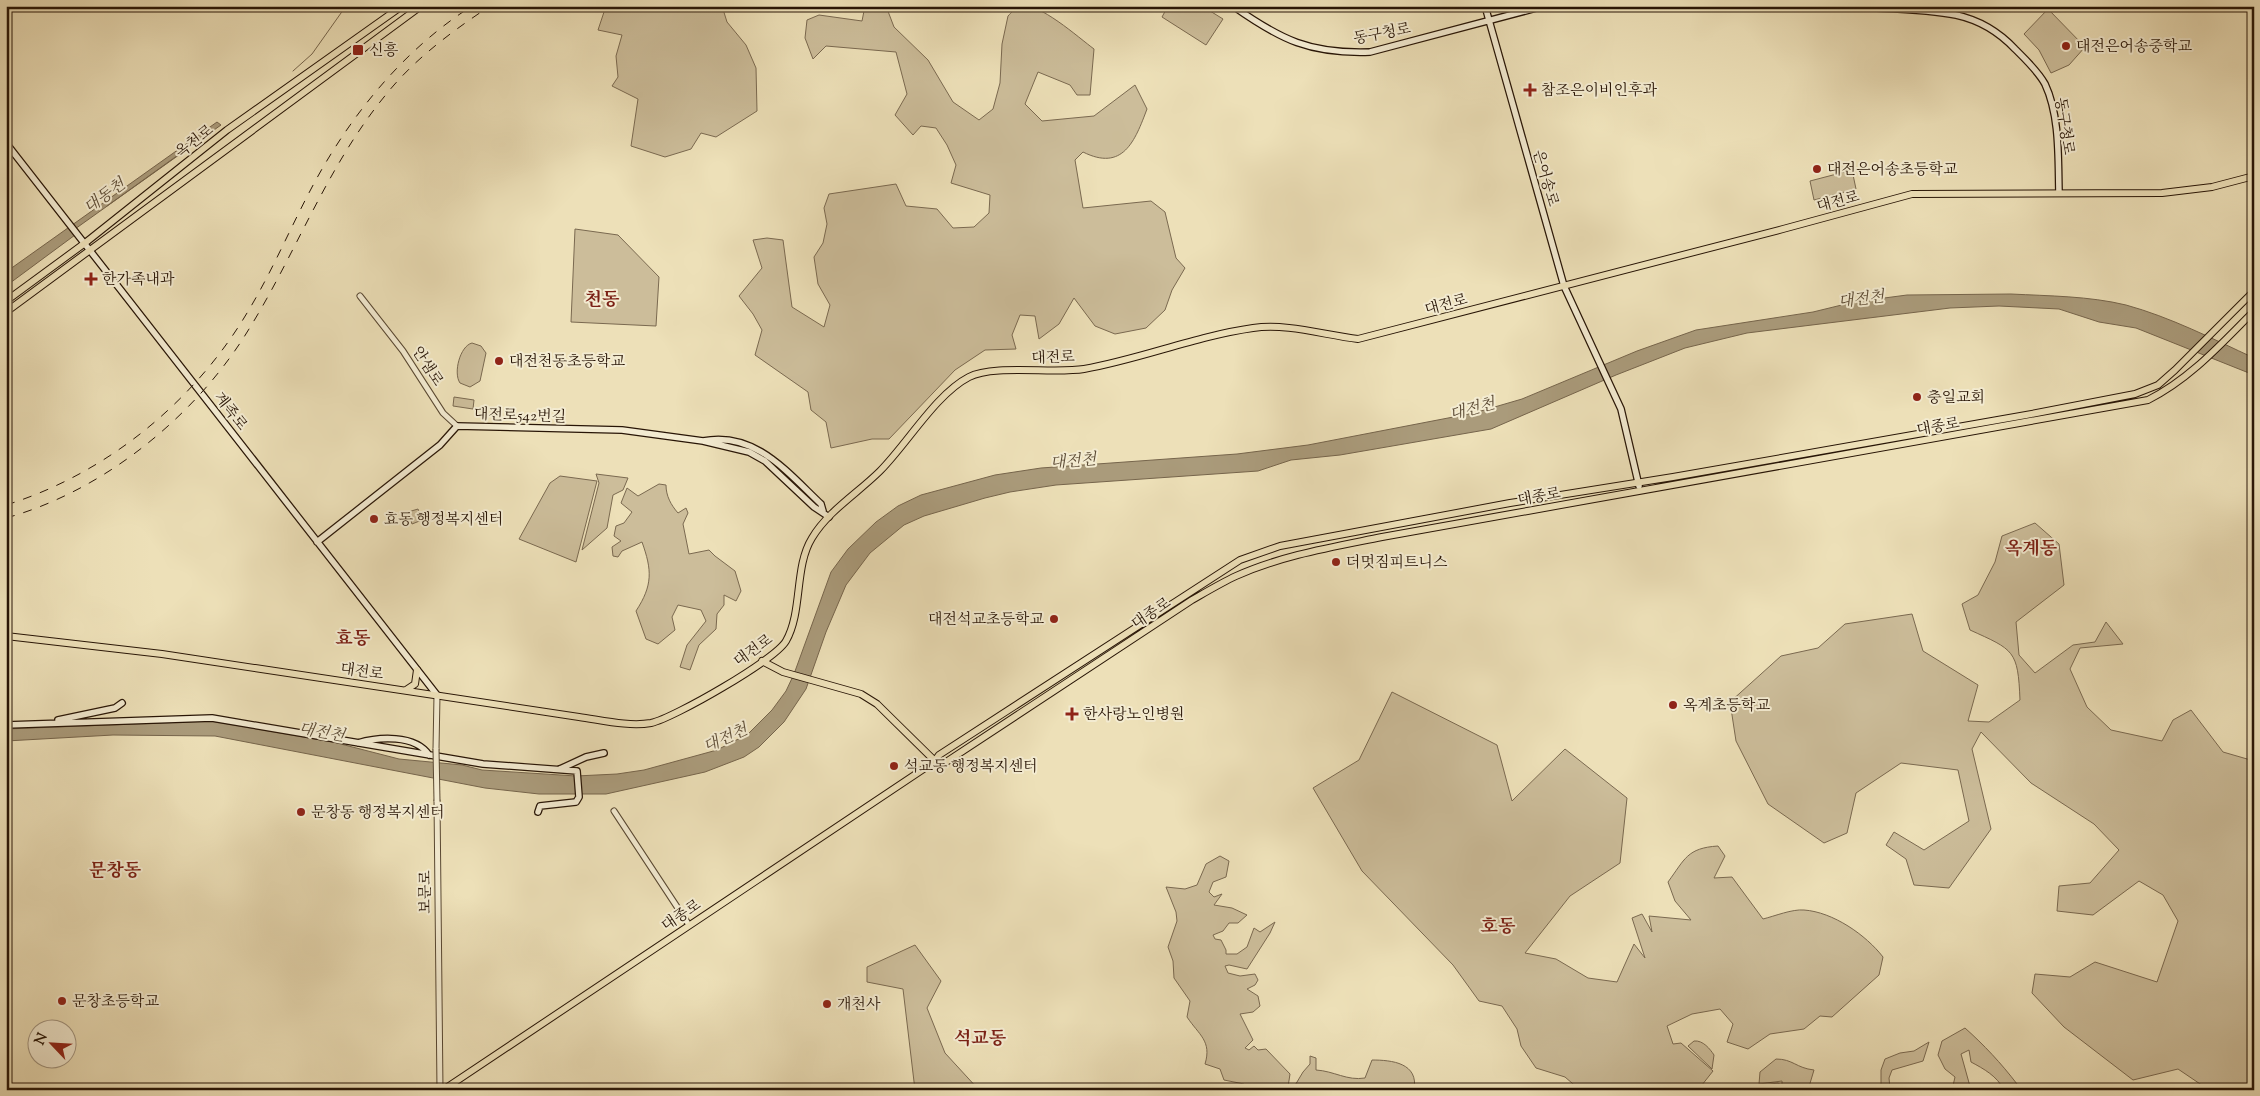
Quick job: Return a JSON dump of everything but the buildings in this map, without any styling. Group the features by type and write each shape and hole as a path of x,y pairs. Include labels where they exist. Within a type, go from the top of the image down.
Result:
{"main road":[{"name":"옥천로","path":"6,301 85,243 228,130 402,6"},
{"name":"옥천로","path":"6,312 90,252 234,143 421,6"},
{"name":"동구청로","path":"1232,6 1241,9 1285,39 1313,49 1343,53 1370,52 1544,6"},
{"name":"은어송로","path":"1485,6 1564,286 1621,409 1638,483"},
{"name":"동구청로","path":"1842,6 1956,15 1985,25 2005,39 2027,60 2044,83 2053,108 2058,151 2059,193"},
{"name":"계족로","path":"6,143 71,224 90,252 436,695"},
{"name":"대전로","path":"6,636 162,654 579,717 630,723 649,723 686,709 774,654 786,641 793,620 806,552 811,539 829,516 882,470 954,388 970,376 983,372 1083,369 1254,328 1290,329 1358,339 1912,194 2189,191 2254,176"},
{"name":"대종로","path":"441,1090 934,762 939,754 1240,560 1280,546 1510,503 1638,483 2135,394 2158,385 2185,361 2254,291"},
{"name":"대종로","path":"934,762 940,766 1192,600 1235,576 1253,569 1331,547 2148,400 2170,388 2195,369 2254,311"},
{"name":"대전로542번길","path":"317,542 440,445 456,426 622,430 703,441 712,440 738,443 762,450 821,504 823,512 829,516"},
{"path":"1638,483 1640,491"},
{"path":"762,662 783,672 861,694 878,704 934,762"},
{"path":"406,690 415,684 417,670"},
{"path":"44,724 88,715 114,708 122,703"},
{"path":"6,725 212,718 356,744 505,767 575,770 579,774 579,794 576,802 540,806 538,812"},
{"path":"356,744 370,739 401,740 420,747 429,755"},
{"path":"558,770 579,760 604,753"}],"street":[{"name":"안샘로","path":"360,296 426,384 444,413 456,426"},
{"name":"보문로","path":"436,695 441,1090"},
{"path":"614,811 689,925"}],"shaded area":[{"path":"606,6 722,6 727,22 746,45 756,68 757,111 716,137 701,133 691,149 665,157 631,146 638,99 612,86 618,77 616,56 622,35 598,30"},
{"path":"865,6 886,6 894,27 928,60 953,102 979,120 993,109 1000,83 1002,44 1008,16 1020,6 1037,9 1069,29 1094,49 1090,95 1077,95 1070,85 1038,72 1025,104 1042,121 1094,116 1135,85 1147,109 1132,142 1118,156 1108,158 1097,157 1083,152 1075,160 1083,208 1151,201 1165,212 1176,258 1185,268 1172,290 1165,310 1146,328 1115,334 1095,326 1074,298 1059,324 1039,339 1035,316 1020,315 1012,335 1016,349 985,350 955,370 889,439 872,439 831,448 826,422 811,410 808,392 755,355 762,330 753,314 739,296 762,268 753,240 767,238 783,240 792,307 824,327 830,305 818,284 814,257 823,243 827,224 824,208 829,194 896,184 906,206 937,209 953,228 974,227 989,213 990,195 951,183 956,165 947,145 936,128 921,126 913,135 895,115 907,94 896,52 826,46 813,59 805,38 807,20 819,15 862,21"},
{"path":"1168,6 1202,6 1223,19 1206,45 1162,17"},
{"path":"2048,9 2085,47 2069,65 2051,73 2039,50 2024,34"},
{"path":"217,122 221,125 75,229 75,235 6,286 6,272"},
{"path":"1852,170 1856,189 1814,200 1810,181"},
{"path":"575,229 618,235 659,277 656,326 571,322"},
{"path":"2011,294 2098,300 2142,310 2191,329 2254,358 2254,375 2136,328 2099,322 2059,309 1999,306 1950,308 1747,333 1685,348 1616,375 1491,429 1340,455 1291,460 1258,471 1056,485 985,498 924,516 904,525 870,553 846,585 826,632 806,689 784,722 759,747 744,757 705,772 606,794 539,794 485,788 215,736 113,735 6,741 6,729 211,721 333,742 399,759 462,765 482,770 576,776 617,774 644,770 717,750 748,734 772,710 786,691 831,572 848,549 876,522 898,506 921,495 995,475 1041,468 1237,454 1308,445 1474,413 1522,399 1637,351 1696,330 1813,312 1854,302 1907,295"},
{"path":"472,343 481,346 486,353 480,381 470,387 460,383 457,373 461,354"},
{"path":"454,397 474,400 473,409 453,406"},
{"path":"596,474 628,478 623,490 613,495 607,528 582,550 599,483"},
{"path":"560,476 597,481 576,562 519,539 550,483"},
{"path":"659,484 666,485 669,500 678,513 686,508 688,513 683,524 689,554 709,550 735,571 741,591 736,601 724,595 724,605 717,614 716,629 699,645 690,670 680,667 687,645 706,621 701,610 678,605 672,617 675,630 658,644 646,639 636,611 646,593 649,577 648,561 642,542 622,551 618,557 613,556 612,547 621,541 614,536 616,526 624,523 632,512 621,503 627,488 638,496"},
{"path":"418,509 422,520 412,524 408,512"},
{"path":"2035,523 2059,544 2064,585 2016,622 2019,655 2035,673 2073,645 2095,642 2106,622 2123,644 2080,648 2070,669 2087,707 2111,730 2162,741 2173,720 2191,710 2223,752 2254,761 2254,1090 2209,1090 2178,1069 2133,1080 2064,1027 2032,993 2035,974 2070,977 2095,962 2157,982 2178,921 2163,895 2139,881 2093,915 2057,911 2059,886 2090,883 2119,850 2094,824 2031,783 1981,732 1972,749 1991,829 1949,888 1914,885 1906,859 1886,845 1894,832 1924,850 1969,821 1958,770 1901,763 1856,793 1847,833 1824,843 1768,804 1736,741 1730,702 1781,656 1818,648 1845,624 1912,614 1923,651 1978,685 1968,721 1989,722 2020,700 2018,671 2011,654 1996,642 1970,630 1962,604 1978,595 1995,562 2002,536"},
{"path":"1392,692 1497,745 1512,801 1565,749 1627,798 1620,863 1570,896 1525,953 1556,959 1588,978 1617,982 1634,944 1645,958 1632,918 1642,914 1652,932 1649,916 1691,920 1675,901 1668,882 1683,861 1693,852 1718,846 1725,856 1714,878 1732,877 1763,919 1804,910 1826,915 1837,920 1868,941 1883,957 1879,975 1832,1017 1820,1016 1804,1029 1770,1034 1748,1049 1727,1042 1733,1024 1720,1009 1692,1014 1667,1026 1673,1044 1681,1043 1713,1071 1698,1090 1580,1090 1565,1077 1536,1068 1521,1046 1517,1029 1502,1006 1479,1001 1453,965 1362,871 1313,788 1359,760"},
{"path":"1220,856 1229,861 1226,877 1213,882 1209,892 1214,897 1222,894 1214,905 1232,908 1247,915 1238,923 1229,923 1223,931 1213,935 1215,939 1221,940 1226,954 1237,954 1247,947 1254,928 1260,932 1275,922 1247,969 1229,965 1225,966 1228,973 1240,976 1255,974 1258,980 1255,985 1247,989 1258,996 1260,1006 1253,1012 1240,1014 1253,1040 1245,1048 1249,1050 1254,1046 1258,1050 1266,1049 1290,1074 1288,1087 1294,1087 1310,1064 1310,1056 1316,1058 1316,1070 1358,1079 1365,1078 1372,1060 1395,1062 1408,1069 1412,1074 1414,1090 1250,1090 1244,1084 1224,1080 1220,1069 1205,1064 1207,1056 1206,1044 1187,1017 1190,1001 1174,978 1173,961 1168,947 1177,921 1176,912 1166,887 1185,889 1197,885 1206,864"},
{"path":"915,945 941,981 927,1008 945,1053 979,1090 915,1090 903,989 867,982 867,967"},
{"path":"1965,1028 1992,1054 2011,1076 2017,1084 2014,1090 2004,1090 1994,1077 1971,1062 1969,1050 1961,1054 1971,1090 1952,1090 1955,1077 1945,1069 1938,1055 1942,1041"},
{"path":"1694,1041 1703,1043 1714,1055 1712,1069 1688,1046"},
{"path":"1929,1042 1923,1061 1892,1070 1889,1078 1890,1089 1898,1086 1900,1090 1881,1090 1881,1070 1885,1059 1900,1053 1914,1051"},
{"path":"1776,1059 1787,1060 1814,1070 1808,1090 1782,1090 1782,1081 1759,1084 1760,1072"},
{"path":"1778,1083 1781,1085 1781,1090 1758,1090 1764,1085"}],"waterway":[{"name":"대동천","path":"293,71 312,54 346,6"},
{"name":"대동천","path":"107,206 213,130"}],"railway":[{"path":"6,505 43,492 112,454 144,431 174,405 226,346 247,313 267,278 312,187 336,145 352,122 387,78 407,58 427,39 472,6"},
{"path":"6,518 42,506 78,489 112,469 145,446 203,391 228,361 249,329 345,152 384,97 420,59 447,36 490,6"}],"place":[{"name":"대전은어송중학교","path":"2066,46"},
{"name":"신흥","path":"358,50"},
{"name":"참조은이비인후과","path":"1530,90"},
{"name":"대전은어송초등학교","path":"1817,169"},
{"name":"한가족내과","path":"91,279"},
{"name":"대전천동초등학교","path":"499,361"},
{"name":"충일교회","path":"1917,397"},
{"name":"효동 행정복지센터","path":"374,519"},
{"name":"더멋짐피트니스","path":"1336,562"},
{"name":"대전석교초등학교","path":"1054,619"},
{"name":"옥계초등학교","path":"1673,705"},
{"name":"한사랑노인병원","path":"1072,714"},
{"name":"석교동 행정복지센터","path":"894,766"},
{"name":"문창동 행정복지센터","path":"301,812"},
{"name":"문창초등학교","path":"62,1001"},
{"name":"개천사","path":"827,1004"}],"district":[{"name":"천동","path":"602,299"},
{"name":"옥계동","path":"2031,548"},
{"name":"효동","path":"353,638"},
{"name":"문창동","path":"115,870"},
{"name":"호동","path":"1498,926"},
{"name":"석교동","path":"980,1038"}],"water label":[{"name":"대전천","path":"1861,298"},
{"name":"대전천","path":"1472,408"},
{"name":"대전천","path":"1073,460"},
{"name":"대전천","path":"322,731"},
{"name":"대전천","path":"725,737"}]}
